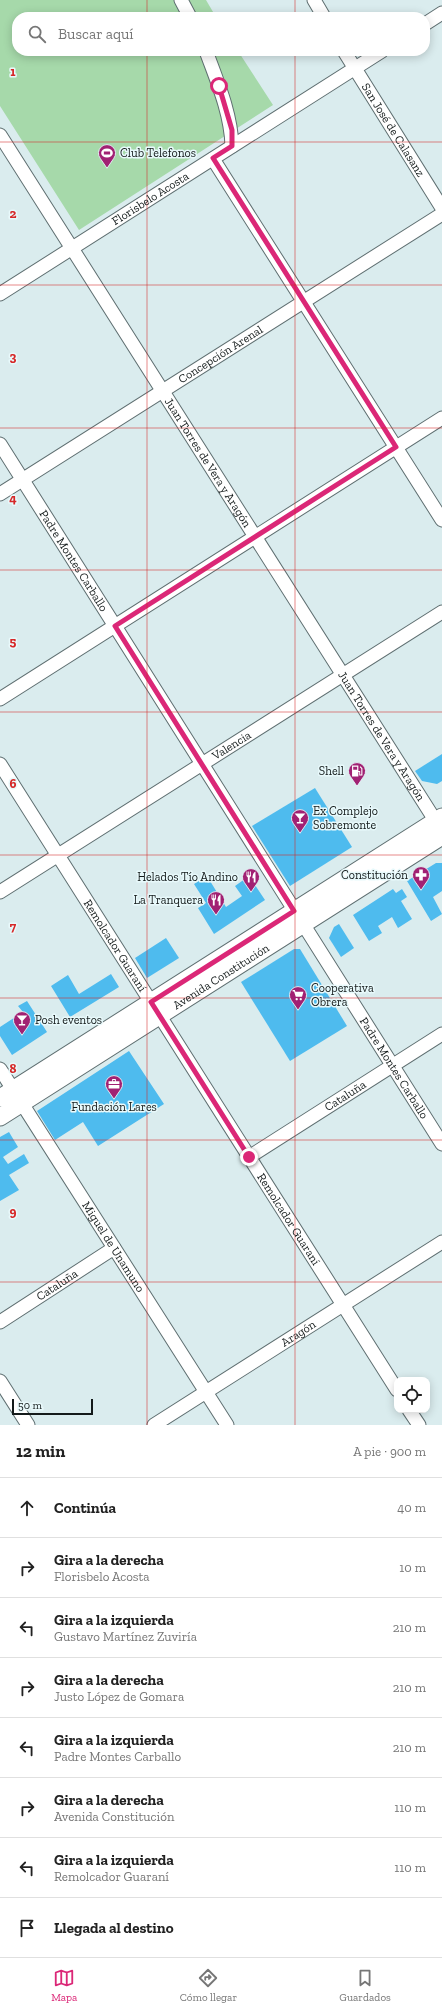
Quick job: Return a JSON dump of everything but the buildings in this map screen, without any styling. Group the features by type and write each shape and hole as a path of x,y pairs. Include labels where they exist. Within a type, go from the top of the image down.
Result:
{"main road":[{"name":"Avenida Constitución","path":"0,1117 11,1097 156,1009 440,826"}],"street":[{"path":"181,0 187,12"},
{"path":"314,0 321,12"},
{"path":"430,21 442,13"},
{"path":"208,56 232,130 232,146"},
{"name":"San José de Calasanz","path":"347,56 442,208"},
{"name":"Florisbelo Acosta","path":"0,294 374,56"},
{"name":"Juan Torres de Vera y Aragón","path":"0,135 162,392 440,826"},
{"path":"213,158 442,520"},
{"name":"Concepción Arenal","path":"0,494 442,214"},
{"path":"0,699 442,418"},
{"name":"Padre Montes Carballo","path":"0,444 442,1144"},
{"name":"Valencia","path":"0,892 442,612"},
{"name":"Remolcador Guaraní","path":"0,764 394,1385"},
{"name":"Cataluña","path":"249,1157 442,1034"},
{"name":"Miguel de Unamuno","path":"0,1069 11,1097 114,1248 227,1425"},
{"name":"Aragón","path":"154,1425 442,1242"},
{"name":"Cataluña","path":"0,1322 114,1248"},
{"path":"0,1381 28,1425"},
{"path":"411,1413 419,1425"}],"green space":[{"name":"Club Telefonos","path":"0,0 206,0 213,12 12,12 12,56 241,56 273,105 79,230 0,106"}],"place":[{"name":"Club Telefonos","path":"107,168"},
{"name":"Shell","path":"357,786"},
{"name":"Ex Complejo Sobremonte","path":"300,833"},
{"name":"Constitución","path":"421,890"},
{"name":"Helados Tío Andino","path":"251,892"},
{"name":"La Tranquera","path":"216,915"},
{"name":"Cooperativa Obrera","path":"298,1010"},
{"name":"Posh eventos","path":"22,1035"},
{"name":"Fundación Lares","path":"114,1099"}],"route":[{"path":"219,86 232,130 232,146 213,158 396,447 115,626 294,911 151,1002 249,1157"}]}
